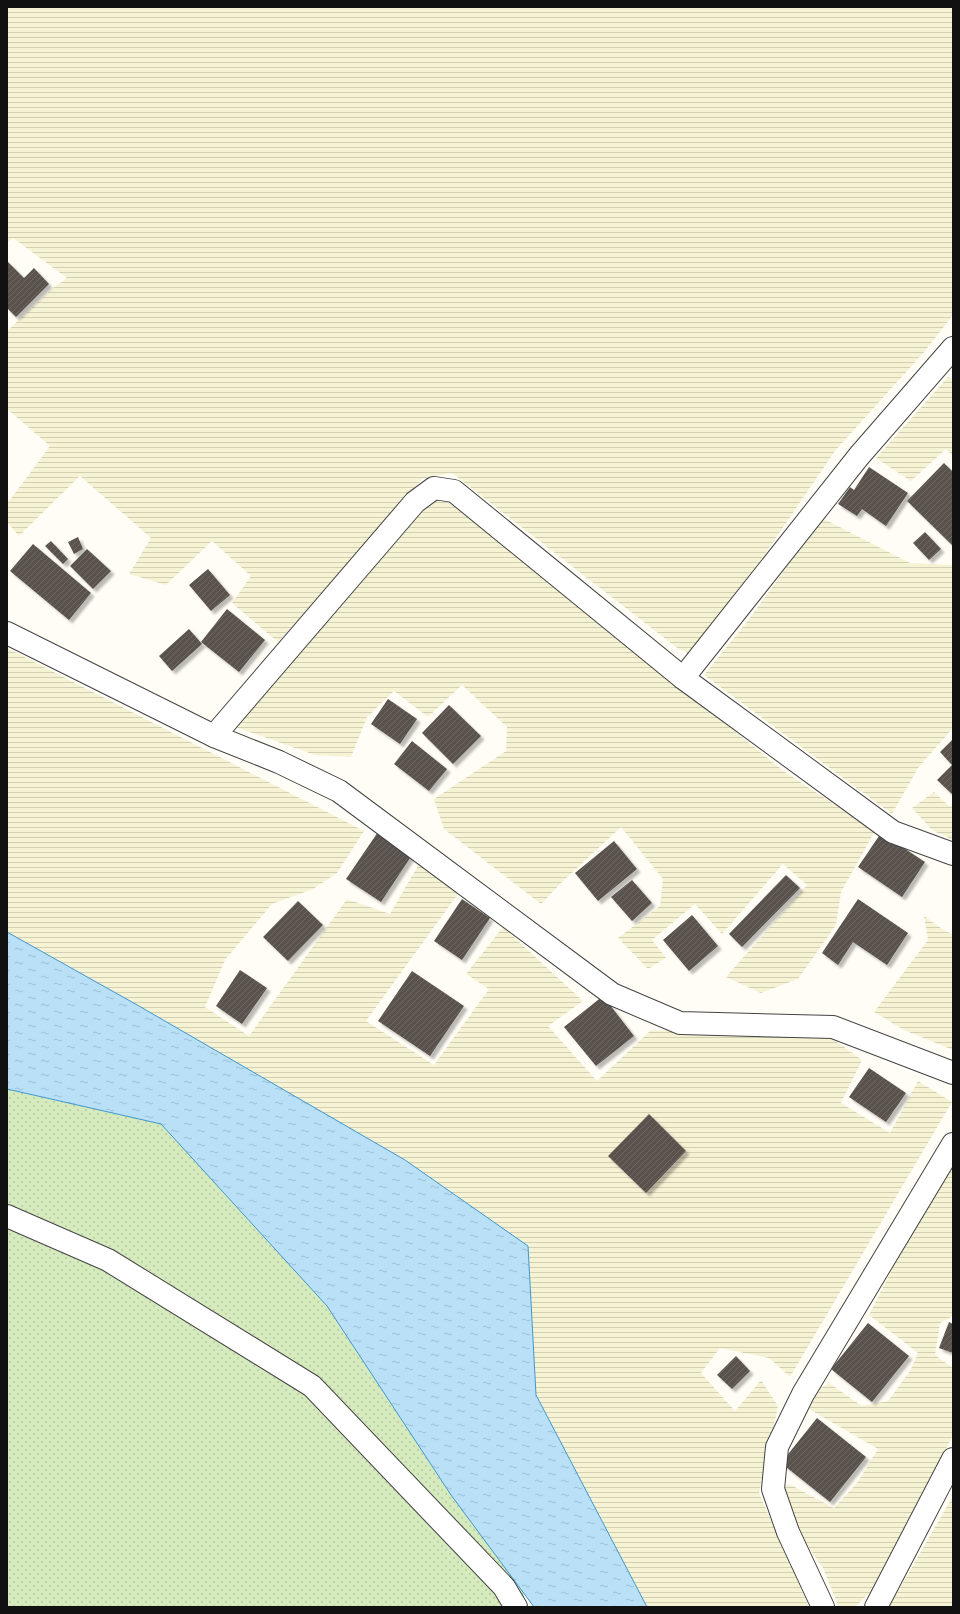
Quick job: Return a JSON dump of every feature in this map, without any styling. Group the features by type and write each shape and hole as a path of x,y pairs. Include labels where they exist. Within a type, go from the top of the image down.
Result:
{"street":[{"path":"683,678 859,456 953,348"},
{"path":"214,736 415,502 434,488 454,491 683,678 893,832 953,854"},
{"path":"7,633 214,736 279,762 339,791 612,994 680,1023 833,1027 953,1073"},
{"path":"823,1607 788,1532 773,1489 777,1447 803,1394 953,1144"},
{"path":"7,1216 108,1260 312,1386 504,1587 516,1607"},
{"path":"876,1607 953,1459"}],"shaded area":[{"path":"7,7 953,7 953,315 925,351 835,451 720,620 691,655 676,647 452,473 422,479 278,642 232,603 251,576 212,541 166,585 129,574 151,538 80,476 19,536 7,522 7,504 50,446 7,409 7,331 53,288 67,278 13,238 7,243"},
{"path":"948,377 953,379 953,456 946,449 911,481 876,458"},
{"path":"443,493 785,772 875,831 841,892 836,925 798,979 761,993 726,977 807,885 783,864 722,934 695,904 652,940 666,958 648,969 618,938 660,906 663,879 621,827 563,881 541,904 444,829 434,799 506,751 507,727 462,685 428,717 394,691 367,717 351,757 315,755 230,725 366,553"},
{"path":"822,518 910,563 953,565 953,728 918,768 892,814 704,675 747,622"},
{"path":"7,648 364,831 337,873 313,889 272,904 225,960 205,1007 249,1036 347,899 390,914 419,864 458,894 366,1021 434,1065 489,989 466,974 503,927 583,1001 548,1026 597,1081 651,1030 830,1037 862,1060 841,1103 890,1133 918,1081 952,1102 790,1377 769,1358 720,1348 701,1373 735,1411 761,1380 778,1406 759,1493 809,1607 647,1607 536,1395 528,1246 139,1006 7,932"},
{"path":"934,792 949,806 953,806 953,840 932,830 912,808"},
{"path":"924,916 945,931 953,934 953,1050 904,1030 874,1012 928,940"},
{"path":"953,1160 953,1316 940,1323 935,1355 953,1368 953,1435 880,1583 855,1607 839,1607 823,1568 790,1521 783,1487 789,1484 834,1508 857,1483 878,1449 809,1409 819,1389 829,1383 862,1406 888,1401 910,1371 918,1353 869,1315 903,1248"},
{"path":"953,1496 953,1607 889,1607"}],"green space":[{"path":"7,1089 161,1124 327,1306 451,1495 524,1592 524,1607 7,1607"}],"water":[{"path":"7,932 139,1006 405,1160 528,1246 536,1395 647,1607 534,1607 451,1495 327,1306 161,1124 7,1089"}],"building":[{"path":"7,261 24,278 34,268 49,284 16,317 7,308"},
{"path":"944,463 953,472 953,546 907,501"},
{"path":"869,467 908,493 886,526 862,509 857,516 838,504 850,487 854,490"},
{"path":"925,532 941,549 929,560 913,543"},
{"path":"78,537 83,549 74,554 68,542"},
{"path":"51,541 68,559 63,564 45,546"},
{"path":"33,544 91,593 69,620 10,571"},
{"path":"87,549 111,571 93,589 70,566"},
{"path":"208,569 230,595 211,611 189,585"},
{"path":"227,609 265,640 239,672 201,642"},
{"path":"189,629 202,644 172,671 159,656"},
{"path":"388,699 417,719 400,744 371,724"},
{"path":"449,705 481,736 453,764 422,733"},
{"path":"953,739 953,795 937,780 952,765 940,752"},
{"path":"412,741 447,769 429,791 394,764"},
{"path":"378,832 412,855 381,902 346,879"},
{"path":"881,833 925,862 902,897 858,867"},
{"path":"614,841 637,869 598,901 575,873"},
{"path":"786,875 800,888 742,947 729,934"},
{"path":"632,880 652,903 632,921 611,897"},
{"path":"462,899 490,918 462,960 434,941"},
{"path":"858,899 908,933 887,965 853,942 838,965 822,953"},
{"path":"298,901 323,925 288,961 263,937"},
{"path":"692,915 718,946 689,971 663,940"},
{"path":"240,970 267,988 242,1024 216,1006"},
{"path":"412,971 464,1006 430,1056 378,1021"},
{"path":"603,996 634,1036 596,1066 564,1027"},
{"path":"869,1068 906,1093 886,1122 849,1097"},
{"path":"649,1114 686,1151 646,1193 608,1156"},
{"path":"949,1322 953,1324 953,1353 939,1348"},
{"path":"868,1323 909,1356 872,1402 831,1369"},
{"path":"736,1356 750,1371 732,1389 717,1375"},
{"path":"817,1418 866,1457 830,1502 781,1463"}]}
